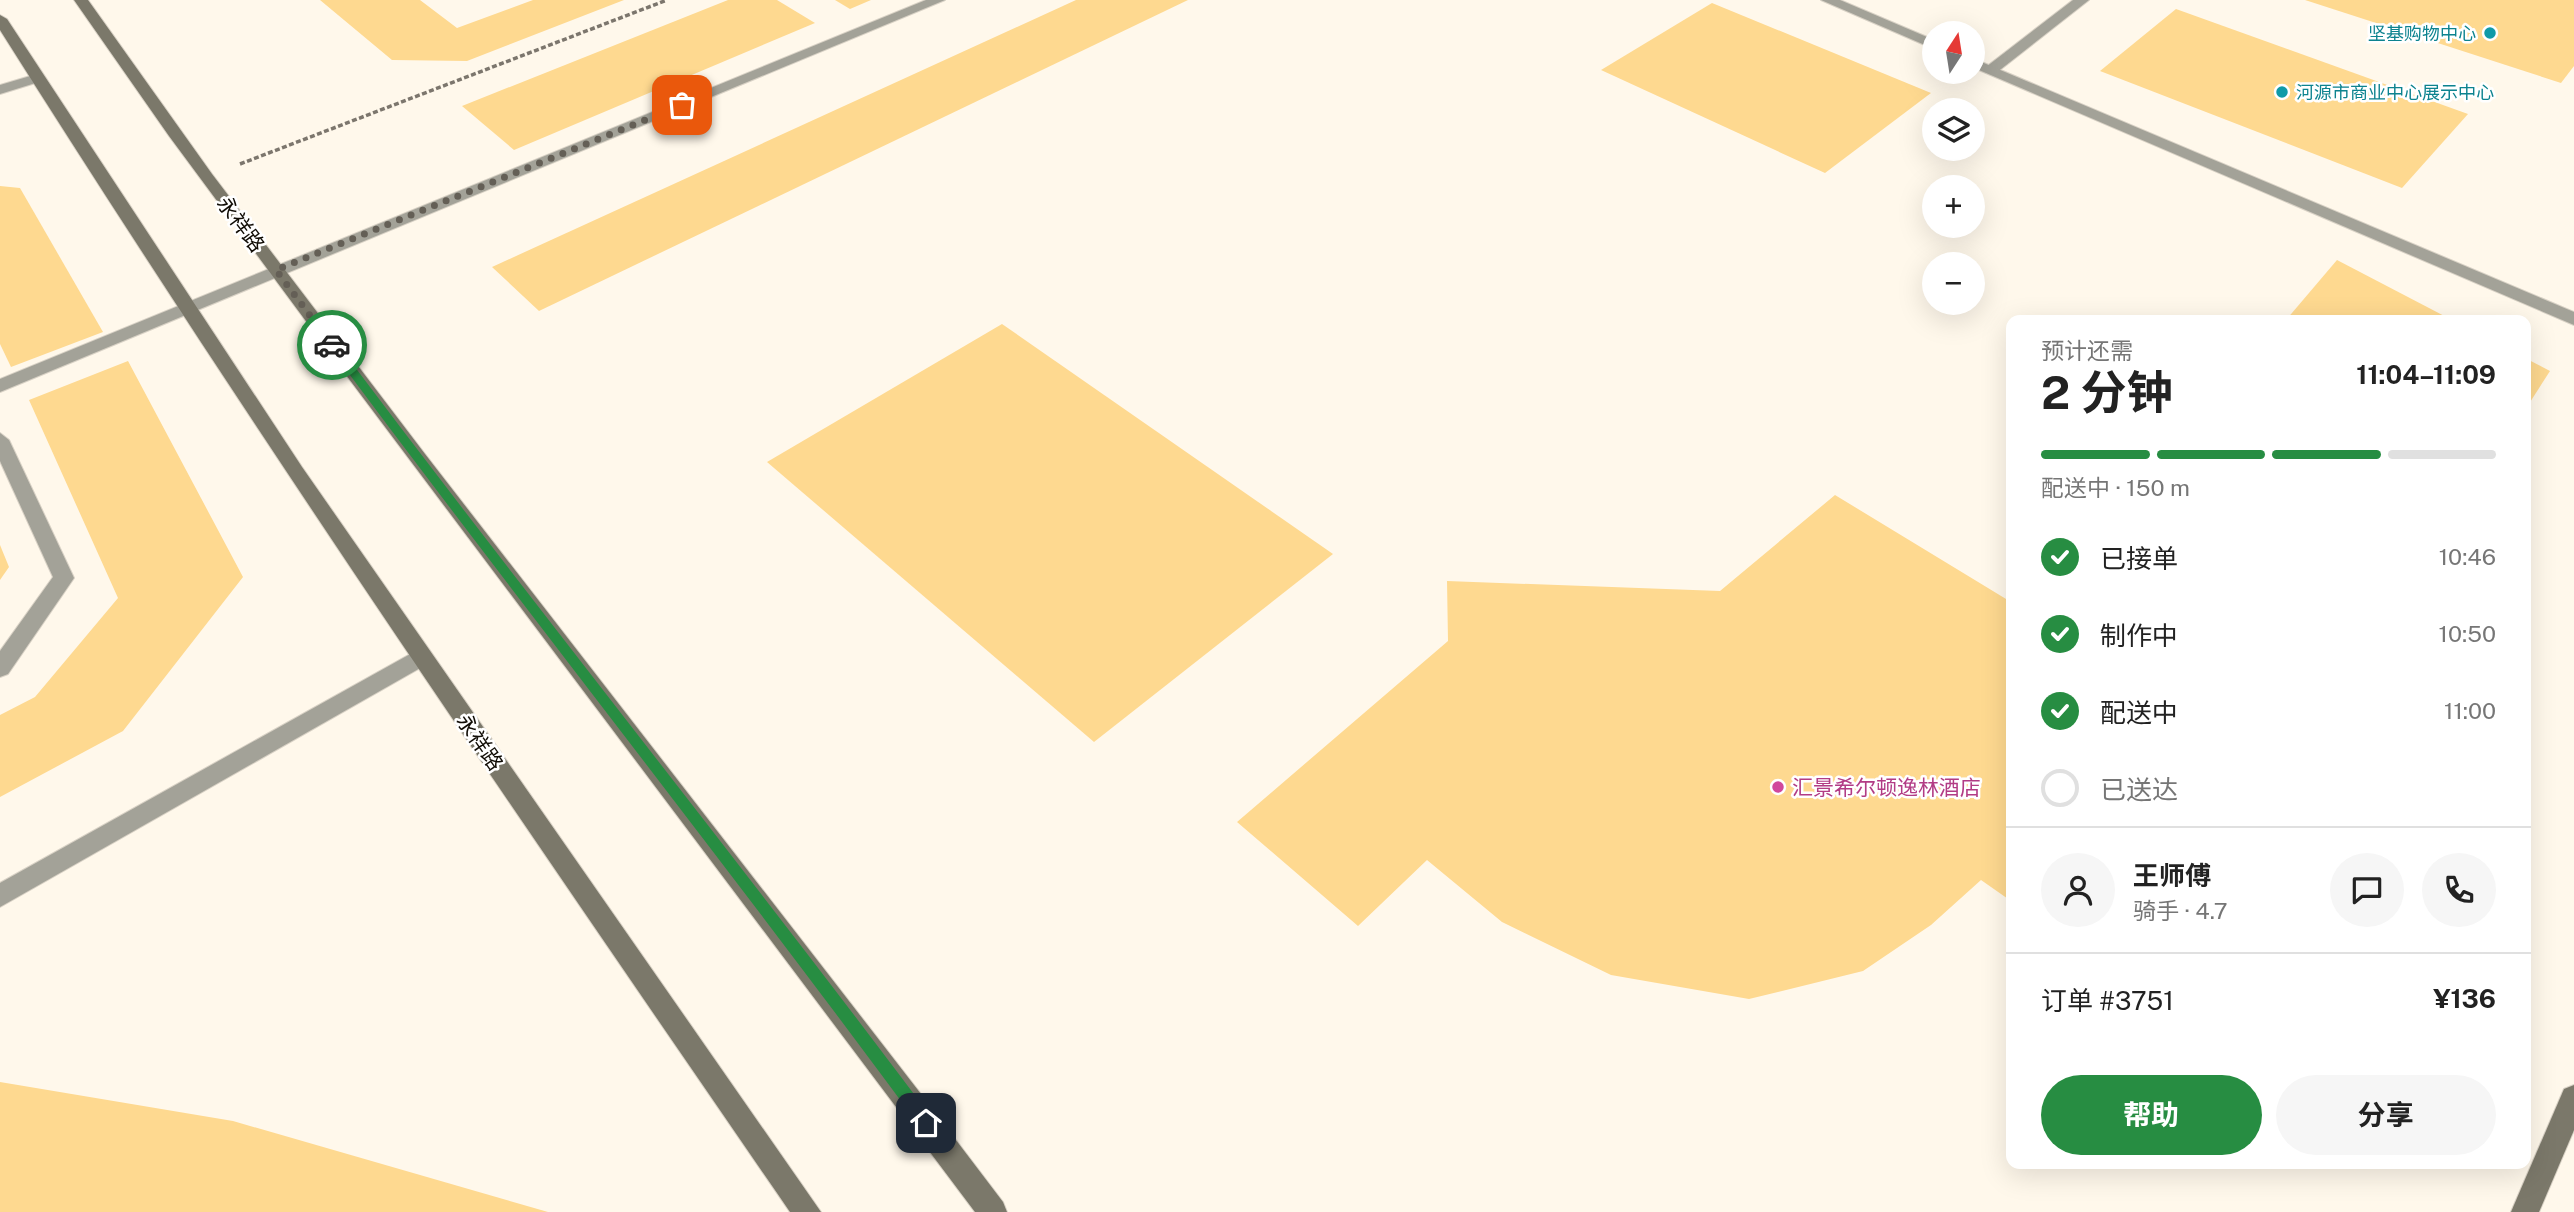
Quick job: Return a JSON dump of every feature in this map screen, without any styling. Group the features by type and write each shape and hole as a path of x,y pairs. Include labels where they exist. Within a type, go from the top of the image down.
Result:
{"street":[{"name":"永祥路","path":"80,0 145,95 517,591 794,945 993,1212"},
{"path":"0,386 276,270 938,0"},
{"path":"1828,0 1922,40"},
{"path":"1991,70 2082,0"},
{"name":"永祥路","path":"0,19 421,657 807,1212"},
{"path":"1985,67 2574,319"},
{"path":"0,90 37,78"},
{"path":"0,440 64,578 0,668"},
{"path":"0,896 421,657"},
{"path":"2525,1212 2574,1098"}],"path":[{"path":"207,177 667,0"}],"building":[{"path":"320,0 420,0 457,28 533,0 624,0 467,61 392,60"},
{"path":"728,0 777,0 815,23 514,150 462,106"},
{"path":"835,0 871,0 850,9"},
{"path":"1076,0 1188,0 539,311 492,267"},
{"name":"坚基购物中心","path":"2305,0 2574,0 2574,66 2561,83"},
{"path":"1712,3 1931,93 1825,173 1601,70"},
{"name":"河源市商业中心展示中心","path":"2176,9 2468,114 2402,188 2100,71"},
{"path":"0,186 20,188 103,332 11,367 0,344"},
{"path":"2337,260 2442,315 2290,315"},
{"path":"1002,324 1333,554 1094,742 767,462"},
{"path":"128,361 243,577 123,731 0,797 0,715 35,697 118,598 29,400"},
{"path":"2531,361 2550,371 2531,401"},
{"path":"1835,495 2006,599 2006,898 1981,880 1931,925 1863,971 1749,999 1611,975 1502,922 1427,860 1358,926 1237,822 1448,641 1447,581 1720,591"},
{"path":"0,545 9,567 0,580"},
{"path":"0,1082 233,1121 548,1212 0,1212"}],"way so far":[{"path":"332,345 276,270 682,105"}],"place":[{"name":"坚基购物中心","path":"2490,33"},
{"name":"河源市商业中心展示中心","path":"2282,92"},
{"name":"汇景希尔顿逸林酒店","path":"1778,787"}],"route":[{"path":"332,345 517,591 794,945 926,1123"}]}
